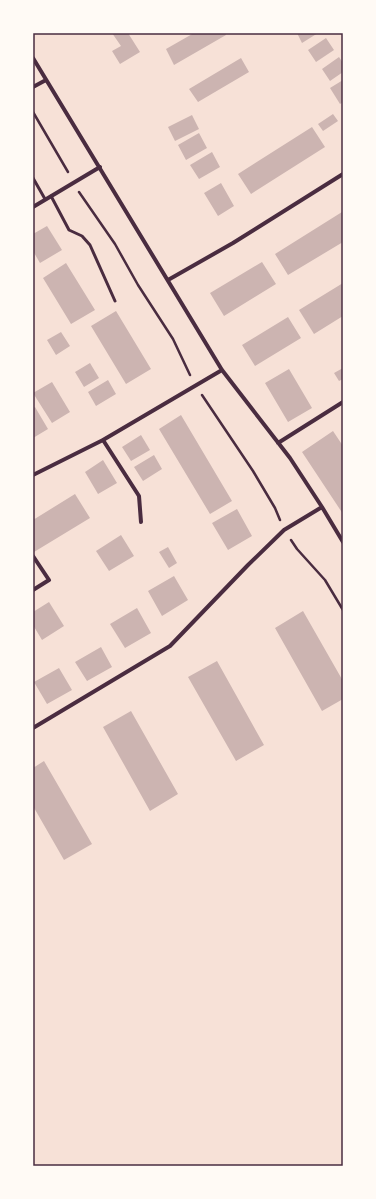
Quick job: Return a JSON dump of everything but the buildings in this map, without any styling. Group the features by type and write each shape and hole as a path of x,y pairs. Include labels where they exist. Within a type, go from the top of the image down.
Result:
{"street":[{"path":"33,58 222,370 290,458 343,542"},
{"path":"33,87 46,80"},
{"path":"33,207 100,167"},
{"path":"168,280 232,243 343,174"},
{"path":"33,475 103,440 222,370"},
{"path":"278,443 343,402"},
{"path":"103,440 139,496 141,522"},
{"path":"33,728 170,646 284,530 322,507"},
{"path":"33,556 49,580 33,590"}],"lane":[{"path":"33,178 45,199"},
{"path":"51,196 69,230 82,236 90,245 115,301"}],"path":[{"path":"33,112 74,182 81,197 115,244 138,285 173,339 195,386 253,471 275,508 284,530 297,549 325,580 343,610"}]}
